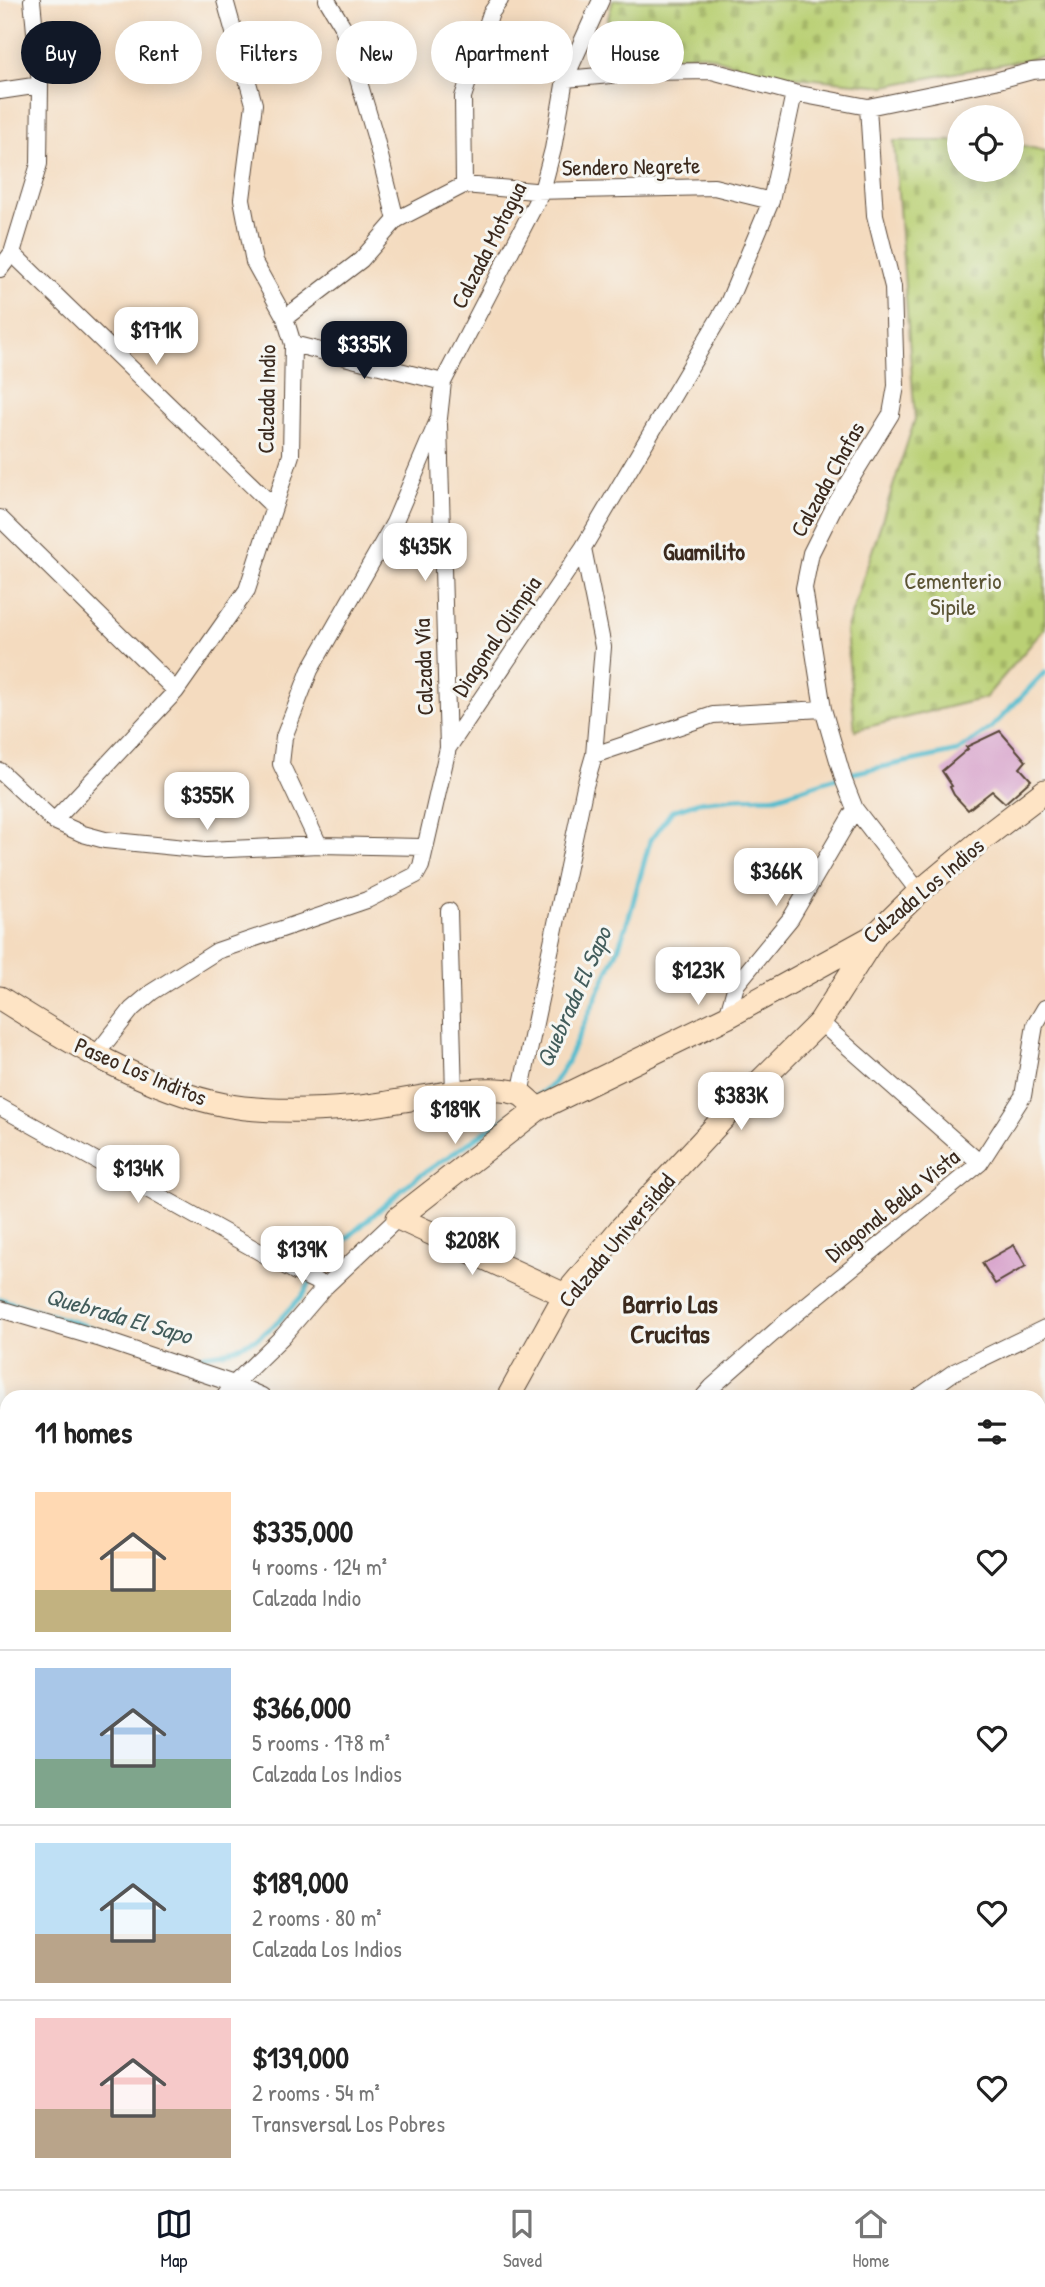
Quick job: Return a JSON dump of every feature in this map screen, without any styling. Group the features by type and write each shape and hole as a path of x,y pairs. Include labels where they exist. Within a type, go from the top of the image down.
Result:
{"street":[{"path":"0,269 12,253 39,164 40,85 32,0"},
{"name":"Calzada Indio","path":"54,821 176,691 247,590 291,455 293,344 285,318 254,262 242,199 254,104 225,0"},
{"path":"327,0 342,25 375,136 396,220"},
{"path":"285,318 361,260 396,220 464,186 463,97 491,13 500,0"},
{"name":"Calzada Motagua","path":"573,61 601,0"},
{"path":"573,78 645,72 712,71 794,93 868,107 1045,70"},
{"name":"Calzada Motagua","path":"319,845 281,764 284,737 310,670 394,523 439,418 443,382 542,191 553,149 564,84"},
{"path":"0,91 40,85"},
{"name":"Diagonal Olimpia","path":"95,1055 132,1009 152,992 217,951 367,900 416,874 421,866 423,847 448,748 583,548 728,303 771,201 794,93"},
{"name":"Calzada Chafas","path":"868,107 875,215 893,287 896,386 891,414 835,505 811,553 804,588 823,709 836,761 855,809 919,892"},
{"name":"Sendero Negrete","path":"464,186 542,191 713,187 771,201"},
{"path":"12,253 274,507"},
{"path":"293,344 443,382"},
{"name":"Calzada Vía","path":"439,418 448,748"},
{"path":"0,518 176,691"},
{"path":"529,1102 584,786 594,755 603,647 583,548"},
{"path":"594,755 713,715 823,709"},
{"path":"0,771 54,821 105,840 205,850 319,845 423,847"},
{"name":"Calzada Los Indios","path":"229,1390 283,1336 321,1284 529,1102 727,1017 874,936 919,892 1045,791"},
{"path":"727,1017 736,985 791,918 855,809"},
{"path":"449,911 454,1094"},
{"name":"Calzada Universidad","path":"512,1390 565,1296 622,1227 731,1110 820,1022 874,936"},
{"name":"Paseo Los Inditos","path":"0,998 95,1055 186,1095 226,1105 266,1111 358,1107 489,1090 529,1102"},
{"name":"Diagonal Bella Vista","path":"709,1390 786,1321 980,1163 1023,1096 1035,1025 1045,1008"},
{"path":"820,1022 980,1163"},
{"path":"0,1107 321,1284"},
{"path":"398,1218 565,1296"},
{"path":"0,1309 98,1338 229,1390"},
{"path":"928,1390 954,1372 1045,1328"}],"green space":[{"path":"613,0 1045,0 1045,56 885,86 764,74 703,54 684,56 684,21 607,21"},
{"name":"Cementerio Sipile","path":"894,141 947,141 947,182 1024,182 1024,146 1045,151 1045,628 985,698 855,730 846,631 915,419"}],"building":[{"path":"1000,731 1026,761 1020,768 1031,780 1005,803 992,791 968,810 954,795 950,787 952,786 942,771 968,749 966,747"},
{"path":"1014,1245 1026,1266 995,1284 982,1263"}],"waterway":[{"name":"Quebrada El Sapo","path":"536,1097 553,1084 566,1064 618,949 650,841 672,811 699,802 776,797 849,774 958,751 991,728 1045,672"},
{"name":"Quebrada El Sapo","path":"0,1299 140,1343 195,1356 224,1352 256,1339 277,1323 301,1297 329,1254 412,1181 525,1105"}],"district":[{"name":"Guamilito","path":"704,551"},
{"name":"Barrio Las Crucitas","path":"670,1318"}]}
